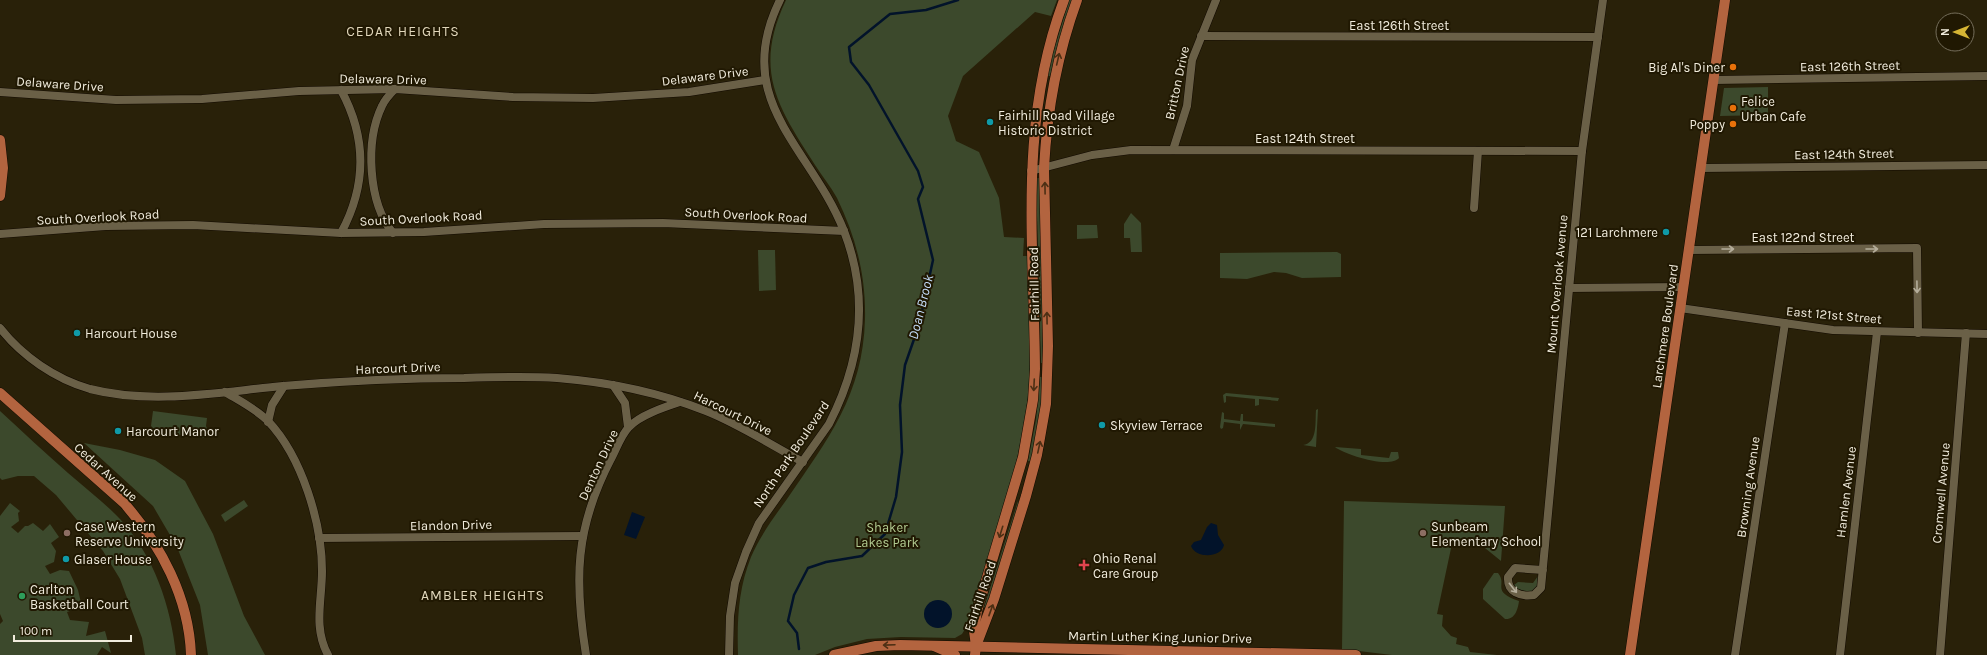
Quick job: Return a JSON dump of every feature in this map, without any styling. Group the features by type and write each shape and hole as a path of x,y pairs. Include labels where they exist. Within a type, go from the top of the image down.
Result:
{"main road":[{"name":"Fairhill Road","path":"975,651 974,631 977,611 1020,468 1028,434 1035,369 1031,171 1035,121 1048,48 1064,0"},
{"name":"Fairhill Road","path":"975,651 994,600 1033,471 1046,404 1048,369 1044,168 1053,82 1061,49 1077,0"},
{"name":"Larchmere Boulevard","path":"1630,655 1714,80 1724,0"},
{"path":"1041,81 1053,82"},
{"path":"0,140 3,168 0,196"},
{"path":"1035,369 1048,369"},
{"name":"Cedar Avenue","path":"0,393 124,503 140,521 155,542 174,582 187,627 191,655"},
{"path":"1020,468 1033,471"},
{"path":"1012,495 1025,498"},
{"path":"928,645 946,650 954,655"},
{"name":"Martin Luther King Junior Drive","path":"834,655 876,646 928,645 975,651 1356,655"},
{"path":"975,651 986,655"}],"street":[{"name":"North Park Boulevard","path":"729,655 730,616 735,583 746,552 759,524 829,424 844,393 856,347 859,320 858,288 852,255 844,231 825,194 782,127 770,100 765,80 766,41 769,27 780,0"},
{"name":"Britton Drive","path":"1173,150 1187,106 1190,70 1201,36 1216,0"},
{"name":"Mount Overlook Avenue","path":"1543,570 1515,568 1508,577 1510,587 1520,595 1534,596 1541,588 1543,570 1582,151 1603,0"},
{"name":"East 126th Street","path":"1201,36 1598,37"},
{"name":"East 126th Street","path":"1714,80 1987,76"},
{"name":"Delaware Drive","path":"0,92 116,100 202,100 295,92 395,89 513,97 593,98 689,92 765,80"},
{"path":"393,233 386,225 382,216 371,170 373,137 378,116 385,100 395,89"},
{"path":"341,90 354,116 361,161 357,199 341,234"},
{"name":"East 124th Street","path":"1031,171 1106,153 1173,150 1582,151"},
{"path":"1474,208 1478,151"},
{"name":"East 124th Street","path":"1701,168 1987,164"},
{"name":"South Overlook Road","path":"0,234 89,226 193,225 341,234 393,233 544,224 663,222 844,231"},
{"name":"East 122nd Street","path":"1689,250 1917,248 1918,332"},
{"path":"1569,288 1683,287"},
{"name":"East 121st Street","path":"1680,308 1833,330 1987,334"},
{"name":"Browning Avenue","path":"1735,655 1784,323"},
{"name":"Harcourt Drive","path":"0,328 17,347 36,362 57,375 88,388 110,393 148,397 410,378 529,377 613,385 680,402 707,411 803,462"},
{"name":"Hamlen Avenue","path":"1840,655 1877,332"},
{"name":"Cromwell Avenue","path":"1940,655 1966,334"},
{"name":"Denton Drive","path":"613,385 625,403 628,427"},
{"path":"268,422 272,405 284,386"},
{"path":"225,392 253,408 268,422 283,442 301,477 313,512 319,538 322,572 319,628 322,642 328,655"},
{"name":"Denton Drive","path":"586,655 580,614 578,584 583,536 594,498 628,427 652,412 680,402"},
{"name":"Elandon Drive","path":"319,538 583,536"}],"green space":[{"name":"Shaker Lakes Park","path":"786,0 1057,0 1051,16 1035,12 963,76 948,116 956,141 979,152 999,198 1004,237 1024,238 1023,256 1027,256 1030,344 1028,396 1018,455 1002,514 965,629 962,634 955,638 901,637 867,639 835,647 815,655 738,655 739,605 743,581 751,557 768,527 816,456 841,415 858,371 863,346 865,319 862,272 850,227 835,194 801,144 790,124 780,105 774,87 771,67 771,47 776,25"},
{"path":"1069,0 1073,0 1064,22 1050,76 1046,76"},
{"path":"1768,87 1768,115 1720,116 1724,88"},
{"path":"1036,178 1040,178 1045,363 1041,363"},
{"path":"1131,213 1141,223 1142,252 1131,252 1130,238 1124,238 1124,224"},
{"path":"1077,225 1097,225 1098,238 1077,239"},
{"path":"758,250 775,250 776,290 759,291"},
{"path":"1337,252 1341,254 1341,277 1302,278 1286,273 1274,272 1247,279 1220,278 1220,253"},
{"path":"1040,377 1044,377 1042,406 1032,462 1028,461 1036,420"},
{"path":"1226,393 1279,398 1278,401 1259,399 1259,405 1255,406 1255,399 1226,396 1226,402 1224,403 1223,395"},
{"path":"1318,409 1316,447 1303,445 1308,443 1313,436 1315,431 1316,410"},
{"path":"0,411 108,507 132,533 159,582 170,618 176,655 145,655 142,638 120,579 103,551 56,495 34,476 18,476 2,480 0,478"},
{"path":"153,411 207,418 206,426 208,431 205,433 205,438 163,433 163,430 156,431 151,426"},
{"path":"1222,412 1224,413 1224,419 1240,421 1241,414 1243,414 1243,421 1275,424 1275,427 1243,424 1240,430 1240,424 1224,422 1223,428 1221,429"},
{"path":"84,443 120,450 155,460 185,481 213,534 244,616 265,655 208,655 200,605 177,547 153,506"},
{"path":"1335,447 1361,449 1361,455 1389,458 1391,452 1398,452 1399,458 1394,461 1387,462 1367,460 1348,454"},
{"path":"244,500 248,506 225,522 221,515"},
{"path":"1018,501 1019,502 986,608 984,607"},
{"path":"1344,501 1505,506 1501,561 1485,548 1453,539 1437,614 1443,615 1442,626 1451,636 1457,638 1456,644 1468,647 1470,652 1497,655 1392,655 1342,649"},
{"path":"10,503 20,511 18,513 19,521 11,527 18,533 25,526 33,523 43,531 50,524 59,537 51,543 56,551 54,562 45,566 50,574 60,570 69,571 78,590 82,607 67,612 70,620 89,622 86,636 105,631 111,653 102,647 97,655 0,655 0,624 3,621 0,614 0,516"},
{"path":"1494,573 1498,573 1501,577 1502,591 1519,601 1514,616 1511,618 1505,619 1483,599 1483,589"},
{"path":"1538,576 1537,587 1534,591 1523,591 1514,585 1518,582 1533,583"}],"water":[{"path":"632,512 645,517 636,539 624,535"},
{"path":"1211,523 1217,525 1218,535 1224,545 1222,549 1214,554 1203,555 1194,550 1191,546 1194,542 1201,540 1207,527"},
{"path":"938,600 948,604 952,614 948,624 938,628 928,624 924,614 928,604"}],"waterway":[{"name":"Doan Brook","path":"799,649 797,633 788,621 794,595 808,568 826,562 862,556 885,534 896,497 902,452 900,405 905,365 919,325 933,260 918,199 923,187 918,171 869,85 851,62 849,47 890,14 926,10 958,0"}],"place":[{"name":"Big Al's Diner","path":"1733,67"},
{"name":"Felice Urban Cafe","path":"1733,108"},
{"name":"Fairhill Road Village Historic District","path":"990,122"},
{"name":"Poppy","path":"1733,124"},
{"name":"121 Larchmere","path":"1666,232"},
{"name":"Harcourt House","path":"77,333"},
{"name":"Skyview Terrace","path":"1102,425"},
{"name":"Harcourt Manor","path":"118,431"},
{"name":"Case Western Reserve University","path":"67,533"},
{"name":"Sunbeam Elementary School","path":"1423,533"},
{"name":"Glaser House","path":"66,559"},
{"name":"Ohio Renal Care Group","path":"1084,565"},
{"name":"Carlton Basketball Court","path":"22,596"}],"district":[{"name":"CEDAR HEIGHTS","path":"403,31"},
{"name":"AMBLER HEIGHTS","path":"483,595"}]}
